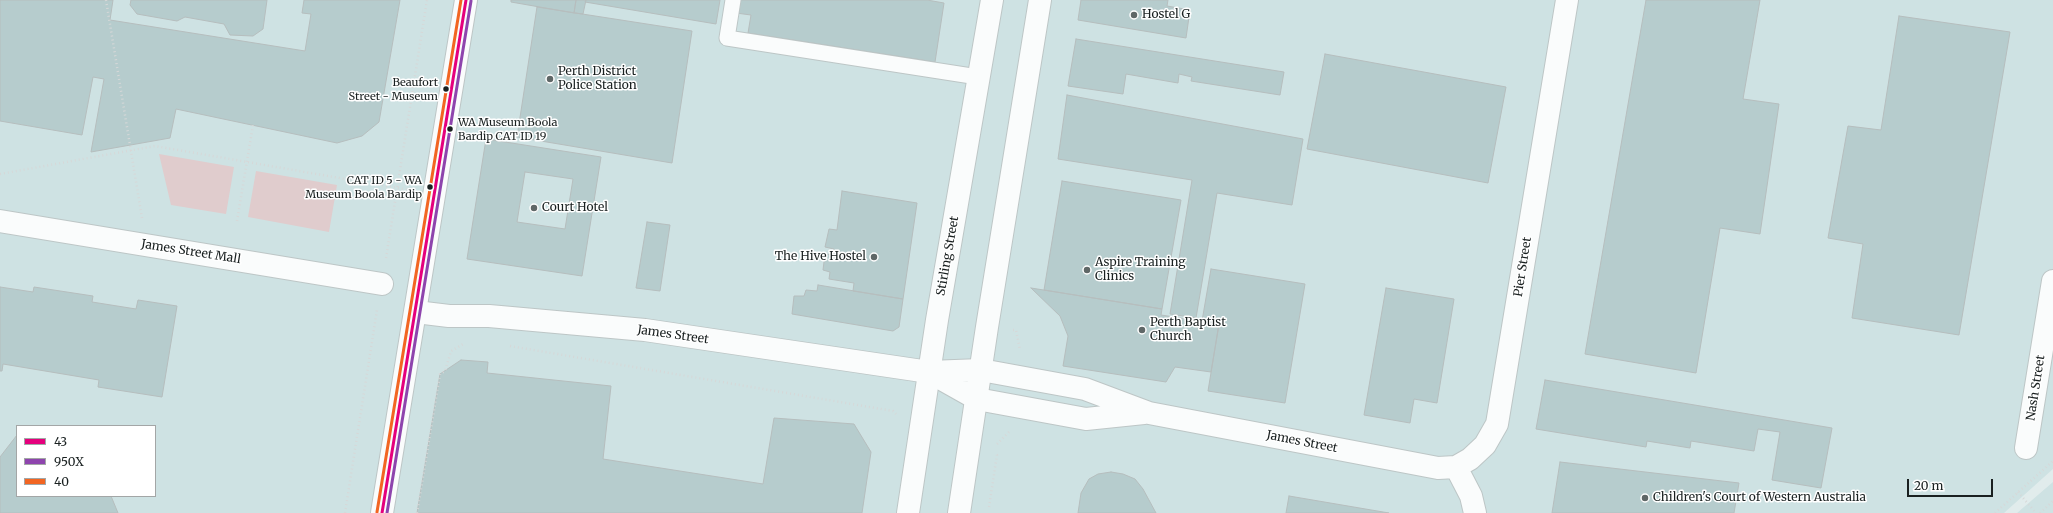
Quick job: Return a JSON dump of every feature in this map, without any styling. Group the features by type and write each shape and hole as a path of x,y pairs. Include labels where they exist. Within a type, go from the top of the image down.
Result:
{"street":[{"path":"382,513 436,195 466,0"},
{"name":"Stirling Street","path":"908,513 929,372 992,0"},
{"path":"959,513 987,327 1040,0"},
{"name":"Pier Street","path":"1456,467 1470,459 1486,444 1497,424 1567,0"},
{"name":"James Street Mall","path":"0,221 382,284"},
{"name":"Nash Street","path":"2026,448 2053,281"},
{"name":"James Street","path":"416,312 449,316 489,316 644,330 929,372 981,370 1085,389 1149,412 1438,468 1456,467"},
{"name":"James Street","path":"929,372 977,399 1086,420 1149,412"},
{"path":"1456,467 1471,496 1475,513"}],"lane":[{"path":"733,0 727,38 978,77"}],"path":[{"path":"106,0 138,188"},
{"path":"237,221 253,125"},
{"path":"0,174 155,146 436,195"},
{"path":"417,513 440,374 445,371 451,351 470,339"},
{"path":"510,346 894,411 898,417"},
{"path":"992,448 1011,430"},
{"path":"1995,513 2053,461"},
{"path":"2018,492 2036,513"},
{"path":"2040,513 2053,501"}],"shaded area":[{"path":"0,0 2053,0 2053,469 2004,513 0,513"},
{"path":"159,154 234,167 226,214 171,205"},
{"path":"256,171 337,185 329,232 248,217"},
{"path":"2053,482 2053,513 2017,513"}],"building":[{"path":"0,0 113,0 110,20 305,51 311,14 302,13 304,0 400,0 379,122 362,136 337,143 176,109 170,138 91,152 104,79 93,77 82,135 0,121"},
{"path":"131,0 267,0 263,29 253,36 230,35 224,24 185,17 177,21 137,14 130,5"},
{"path":"511,0 576,0 574,13 511,2"},
{"path":"576,0 586,0 583,14 574,13"},
{"path":"586,0 720,0 716,24 585,2"},
{"path":"738,0 927,0 944,3 935,62 748,33 751,15 736,13"},
{"name":"Hostel G","path":"1081,0 1168,0 1167,6 1190,10 1186,38 1078,20"},
{"path":"1646,0 1760,0 1743,99 1779,104 1760,234 1720,228 1696,373 1585,354"},
{"path":"537,7 692,31 672,163 517,137"},
{"path":"1899,16 2010,32 1959,335 1852,318 1863,244 1828,238 1848,126 1881,130"},
{"path":"1076,39 1284,72 1280,95 1191,81 1192,77 1179,74 1178,83 1126,74 1123,94 1068,86"},
{"path":"1325,54 1506,87 1488,183 1307,149"},
{"path":"1067,95 1303,139 1292,205 1217,193 1196,318 1170,314 1192,180 1058,159"},
{"path":"486,139 601,157 582,276 467,259","holes":["525,172 573,179 565,229 517,222"]},
{"path":"1062,181 1181,200 1162,309 1044,290"},
{"path":"842,191 917,203 903,299 853,291 854,283 829,279 830,272 823,270 825,254 833,255 834,249 825,247 829,229 837,230"},
{"path":"647,222 670,225 660,291 636,288"},
{"path":"1211,269 1305,284 1285,403 1208,391 1219,324 1202,321"},
{"path":"818,285 903,299 899,327 893,331 792,314 794,296 804,296 806,290 817,291"},
{"path":"0,287 33,292 34,287 93,296 92,302 136,309 138,300 177,306 162,397 98,387 99,380 3,364 2,371 0,371"},
{"name":"Perth Baptist Church","path":"1031,288 1162,309 1161,315 1219,324 1211,372 1175,367 1166,382 1063,366 1068,336 1060,316"},
{"path":"1386,288 1454,299 1437,403 1414,399 1410,423 1364,415"},
{"path":"461,360 488,362 487,373 611,386 603,459 763,484 774,418 854,424 871,452 862,513 417,513 440,374"},
{"path":"1545,380 1832,428 1821,488 1772,480 1780,432 1758,429 1754,451 1691,441 1690,448 1647,441 1646,447 1536,429"},
{"path":"16,436 16,497 111,497 118,513 0,513 0,457"},
{"name":"Children's Court of Western Australia","path":"1560,462 1739,483 1734,513 1552,513"},
{"path":"1111,472 1123,474 1135,479 1143,489 1156,513 1078,513 1081,493 1089,479 1098,474"},
{"path":"1289,496 1389,513 1286,513"}],"transit line":[{"name":"40","path":"377,512 461,0"},
{"name":"43","path":"382,513 466,0"},
{"name":"950X","path":"387,513 471,1"}],"place":[{"name":"Hostel G","path":"1134,15"},
{"name":"Perth District Police Station","path":"550,79"},
{"name":"Beaufort Street - Museum","path":"446,89"},
{"name":"WA Museum Boola Bardip CAT ID 19","path":"450,129"},
{"name":"CAT ID 5 - WA Museum Boola Bardip","path":"430,187"},
{"name":"Court Hotel","path":"534,208"},
{"name":"The Hive Hostel","path":"874,257"},
{"name":"Aspire Training Clinics","path":"1087,270"},
{"name":"Perth Baptist Church","path":"1142,330"},
{"name":"Children's Court of Western Australia","path":"1645,498"}]}
